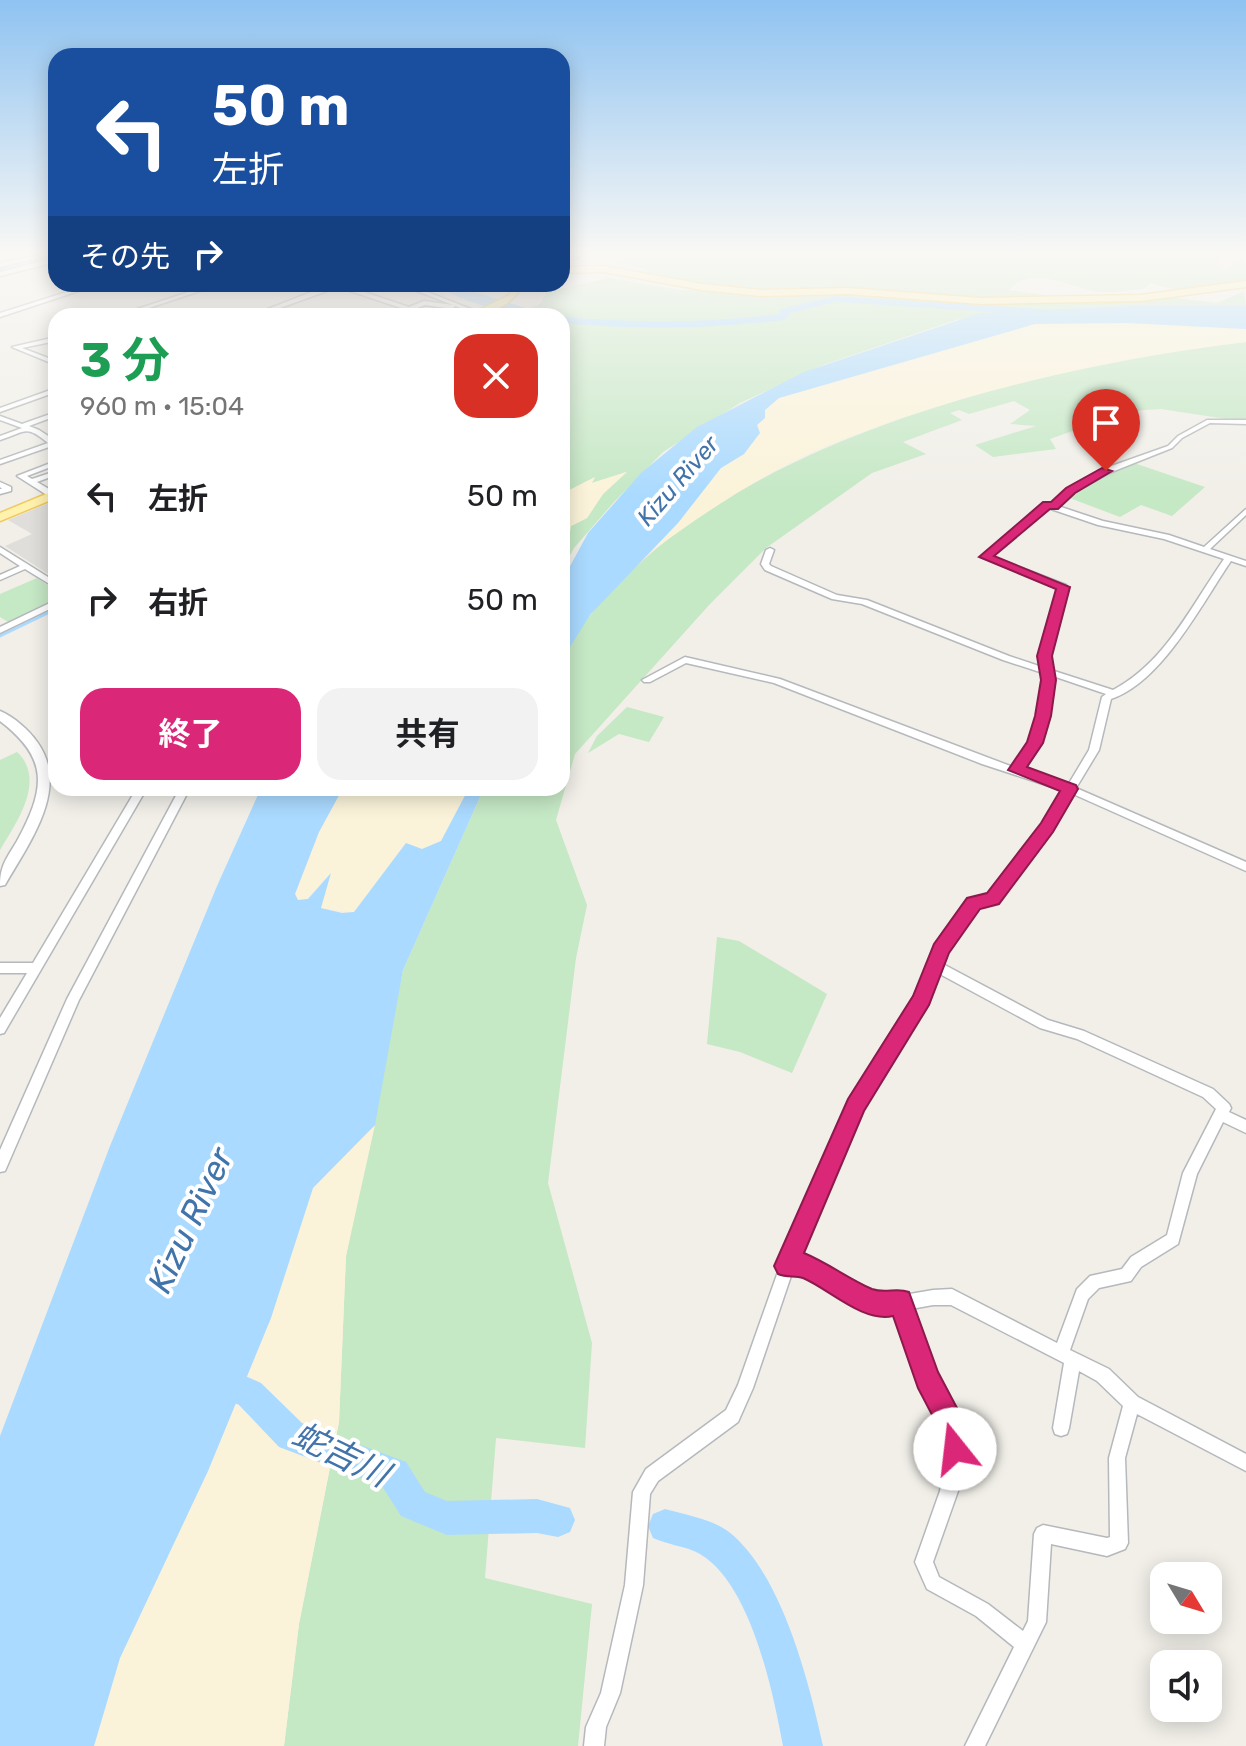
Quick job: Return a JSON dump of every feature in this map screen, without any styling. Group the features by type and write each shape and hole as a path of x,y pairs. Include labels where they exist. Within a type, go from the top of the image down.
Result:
{"main road":[{"path":"0,517 48,497"}],"street":[{"path":"48,341 15,347 48,360"},
{"path":"0,410 48,393"},
{"path":"0,418 48,440"},
{"path":"0,438 48,418"},
{"path":"1054,506 1071,491 1106,471 1170,447 1209,421 1246,422"},
{"path":"0,462 48,446"},
{"path":"48,466 21,476 48,492"},
{"path":"31,482 48,476"},
{"path":"0,484 8,489 0,492"},
{"path":"1016,770 1035,743 1043,716 1048,672 1044,656 1063,587 985,557 1047,505 1246,564"},
{"path":"1205,550 1246,511"},
{"path":"0,549 48,581"},
{"path":"770,550 765,564 768,568 835,597 864,602 1048,672 1116,694"},
{"path":"594,1746 596,1727 610,1693 634,1585 642,1492 652,1475 732,1416 745,1388 787,1266 856,1106 900,1040 936,966 940,950 974,903 993,899 1047,828 1094,750 1107,697 1130,688 1186,626 1192,610 1229,558"},
{"path":"0,578 26,566"},
{"path":"2,626 48,606"},
{"path":"647,680 685,660 777,681 986,762 1070,789 1246,867"},
{"path":"4,723 31,740 48,772"},
{"path":"0,881 42,800 48,781"},
{"path":"0,1029 33,968 137,796"},
{"path":"0,1166 73,999 181,796"},
{"path":"936,966 1044,1024 1080,1035 1208,1093 1224,1108 1190,1173 1173,1239 1136,1262 1126,1276 1095,1281 1082,1294 1067,1357 1061,1428"},
{"path":"0,968 33,968"},
{"path":"1222,1115 1246,1127"},
{"path":"787,1266 801,1264 867,1300 885,1305 932,1295 952,1297 1112,1381 1132,1403 1246,1463"},
{"path":"900,1301 928,1379 953,1425 955,1449 949,1491 924,1562 933,1583 982,1610 1025,1644"},
{"path":"975,1746 1037,1622 1043,1534 1107,1547 1119,1543 1117,1458 1132,1403"}],"shaded area":[{"path":"48,503 48,574 5,546 32,534 8,520"}],"green space":[{"path":"570,332 919,332 823,365 740,403 663,452 614,502 570,555 571,526 587,518 603,494 626,472 592,483 589,480 570,490"},
{"path":"1246,342 1246,422 1161,409 1129,411 1050,439 1056,449 993,457 975,445 1036,426 1010,424 1030,410 1014,401 969,414 959,410 950,413 962,420 903,442 926,454 872,473 766,548 710,604 575,754 570,771 570,644 611,592 670,537 741,490 820,451 905,418 993,391 1081,369"},
{"path":"1131,462 1205,487 1172,516 1141,505 1120,517 1067,497"},
{"path":"37,578 48,586 48,605 10,623 0,617 0,594"},
{"path":"627,707 664,717 649,742 619,734 588,753 597,736"},
{"path":"17,752 26,763 29,788 20,815 0,850 0,760"},
{"path":"480,796 563,796 556,820 587,905 576,958 548,1183 592,1343 585,1448 496,1438 485,1578 592,1604 578,1746 284,1746 299,1624 339,1422 346,1256 403,970"},
{"path":"717,937 739,941 827,994 792,1073 740,1052 707,1044"}],"sand":[{"path":"1006,332 1246,332 1246,342 1086,368 977,395 873,428 800,458 753,483 643,557 678,523 721,468 745,454 765,410 779,398"},
{"path":"627,472 603,494 587,518 571,526 570,531 570,490 595,477 592,483"},
{"path":"339,796 465,796 441,841 422,849 406,843 354,912 320,909 330,874 307,899 298,900 295,894 319,832"},
{"path":"375,1125 346,1256 339,1422 299,1624 284,1746 94,1746 120,1658 208,1471 271,1318 313,1188"}],"water":[{"name":"Kizu River","path":"922,332 1006,332 779,398 765,410 765,418 757,425 760,433 744,454 721,468 678,523 590,615 570,647 570,566 588,533 641,473 697,427 804,372"},
{"name":"Kizu River","path":"257,796 339,796 319,832 295,894 298,900 308,899 331,873 321,908 342,913 354,912 406,843 422,849 441,841 465,796 480,796 403,970 375,1125 313,1188 271,1318 208,1471 120,1658 94,1746 0,1746 0,1436 110,1146"}],"waterway":[{"path":"0,636 48,613"},
{"name":"蛇吉川","path":"214,1378 250,1394 291,1435 394,1474 413,1504 447,1518 537,1516 558,1520"},
{"name":"蛇吉川","path":"665,1526 717,1545 748,1582 773,1637 792,1696 803,1746"}],"route":[{"path":"955,1449 953,1425 928,1379 900,1301 885,1305 867,1300 801,1264 787,1266 856,1106 900,1040 922,999 940,950 974,903 993,899 1047,828 1070,789 1016,770 1035,743 1043,716 1049,680 1044,656 1063,587 985,557 1047,505 1054,506 1071,491 1106,471"}]}
